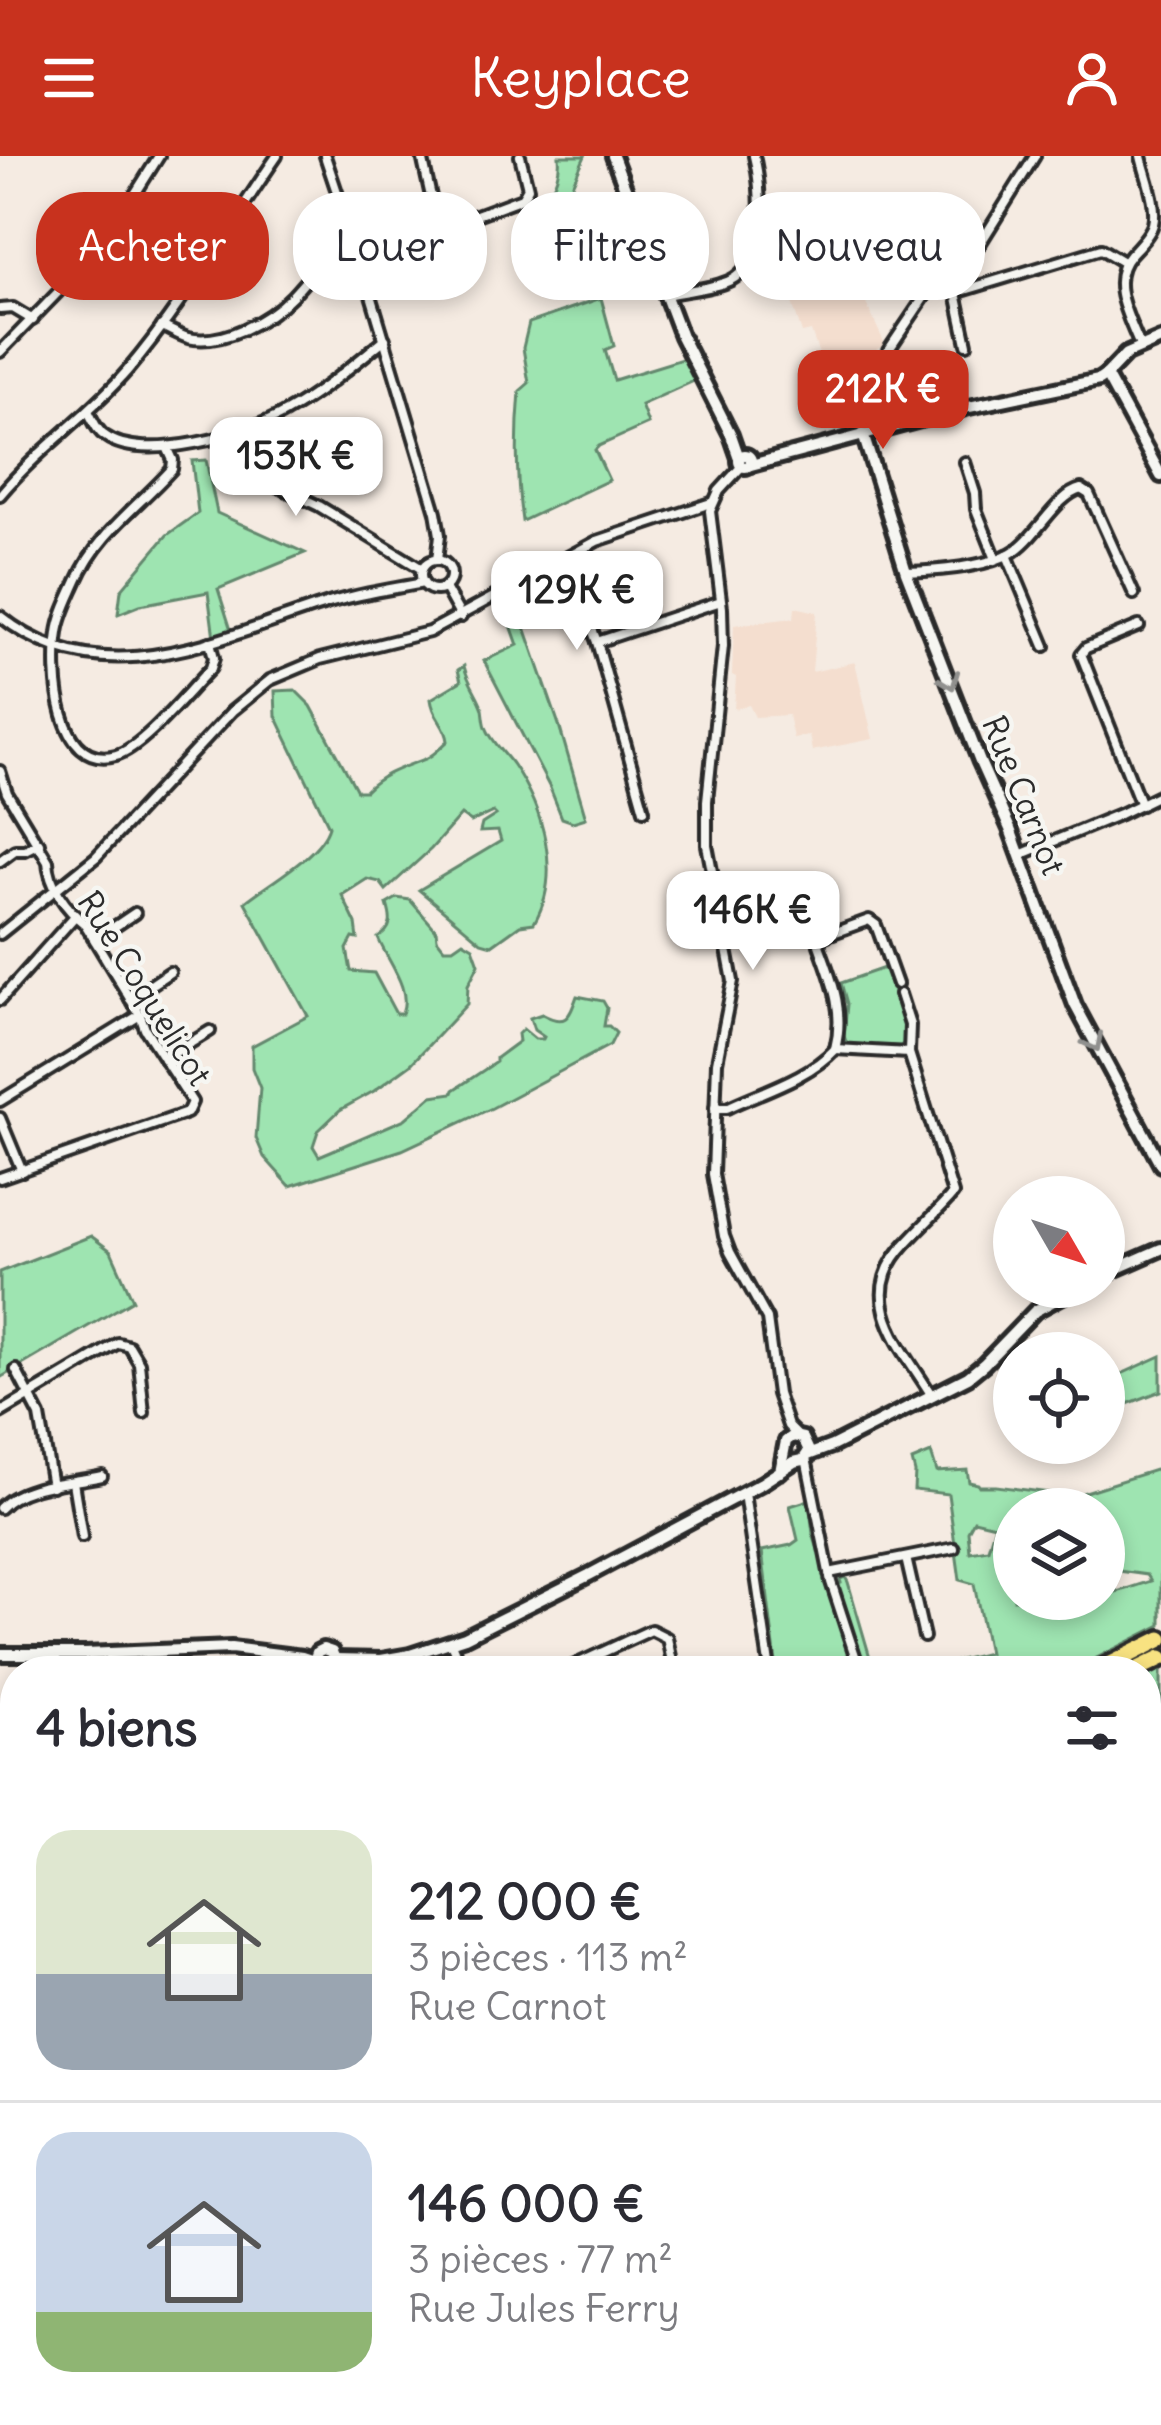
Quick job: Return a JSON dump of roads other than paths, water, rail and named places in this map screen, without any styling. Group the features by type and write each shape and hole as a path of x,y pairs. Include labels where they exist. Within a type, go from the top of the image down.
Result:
{"highway":[{"path":"1126,1656 1161,1639"}],"street":[{"path":"0,352 101,248 159,156"},
{"path":"0,495 129,368 277,156"},
{"path":"325,156 337,192"},
{"path":"422,156 435,215 447,226 522,198 528,188 520,156"},
{"path":"613,156 626,192"},
{"path":"709,285 740,272 757,238 761,201 754,156"},
{"path":"985,236 1035,156"},
{"path":"1140,346 1118,281 1124,262 1153,225 1141,156"},
{"path":"985,284 1101,249 1124,262"},
{"path":"162,326 192,339 222,336 242,329 293,295"},
{"path":"372,300 436,512 437,560"},
{"path":"667,300 746,460"},
{"path":"869,432 888,351 922,300"},
{"path":"958,300 968,344"},
{"path":"0,309 13,308 33,320"},
{"path":"89,412 100,433 123,444 167,447 222,437 283,415 328,386 385,339"},
{"path":"779,1472 788,1426 774,1382 767,1319 730,1252 712,1174 718,1046 733,981 707,845 722,646 712,502 746,460 767,459 1106,376 1121,358 1161,340"},
{"path":"1106,376 1161,476"},
{"name":"Rue Carnot","path":"869,432 906,572 1075,1005 1161,1165"},
{"path":"222,437 231,464 319,506 422,569"},
{"path":"167,447 172,469 92,551 58,629 58,692 63,718 81,749 97,756 115,756 133,748 211,668 210,642"},
{"path":"965,462 976,508 1045,646"},
{"path":"906,572 1001,557 1035,533 1070,491 1081,489 1089,494 1134,594"},
{"path":"0,934 103,850 232,711 271,680 320,658 429,632 597,541 712,502"},
{"path":"428,562 446,564 451,572 445,588 430,590 423,584 422,569 428,562"},
{"path":"0,616 26,636 57,649 138,657 174,653 334,602 423,584"},
{"path":"445,588 461,617"},
{"path":"597,642 721,601"},
{"path":"1139,626 1081,654 1141,805"},
{"path":"592,629 644,810"},
{"name":"Rue Coquelicot","path":"0,771 7,793 48,861 55,889 85,924 192,1102 187,1113 22,1171"},
{"path":"1020,855 1161,794"},
{"path":"0,861 15,850 39,843"},
{"path":"95,940 135,913"},
{"path":"0,1000 75,916"},
{"path":"714,1108 727,1108 796,1077 835,1049 838,997 819,945 822,937 869,920 876,925 910,1024 909,1053 953,1194 890,1264 880,1297 884,1314 932,1396"},
{"path":"130,999 170,972"},
{"path":"0,1101 140,1015"},
{"path":"164,1059 210,1031"},
{"path":"835,1049 909,1053"},
{"path":"0,1118 22,1171 0,1178"},
{"path":"1125,1265 1161,1249"},
{"path":"404,1656 451,1643 932,1396 974,1373 1040,1308"},
{"path":"0,1413 113,1344 123,1343 139,1363 144,1413"},
{"path":"16,1370 40,1416 52,1486"},
{"path":"788,1426 809,1447 803,1461 829,1574 855,1656"},
{"path":"784,1447 793,1436 827,1448"},
{"path":"784,1447 788,1459 803,1461"},
{"path":"0,1506 21,1491 102,1476"},
{"path":"73,1482 82,1538"},
{"path":"744,1493 768,1656"},
{"path":"829,1574 954,1548"},
{"path":"906,1558 923,1637"},
{"path":"595,1656 651,1630 668,1638 671,1656"},
{"path":"451,1643 457,1656"},
{"path":"0,1654 231,1648 269,1656"}]}
